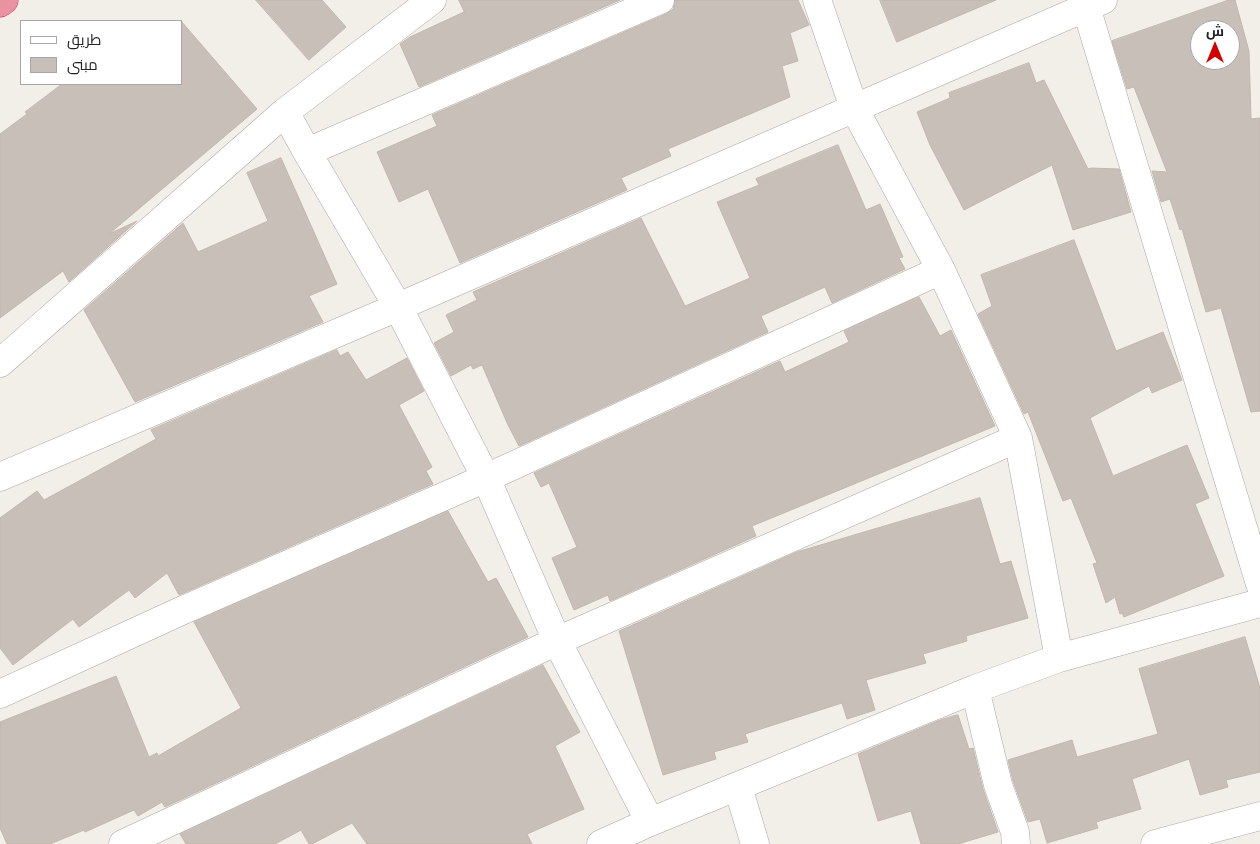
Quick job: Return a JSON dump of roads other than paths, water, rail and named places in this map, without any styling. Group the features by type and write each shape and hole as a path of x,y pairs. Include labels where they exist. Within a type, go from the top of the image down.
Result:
{"highway":[{"path":"0,3 4,0"}],"street":[{"path":"0,363 286,112 432,0"},
{"path":"308,152 660,0"},
{"path":"817,0 854,108 941,270 1018,438 1059,658"},
{"path":"0,478 398,307 854,108 1091,2 1260,584"},
{"path":"286,112 398,307 486,478 557,641 650,822"},
{"path":"0,694 181,610 486,478 941,270"},
{"path":"123,844 557,641 1018,438"},
{"path":"601,844 650,822 975,689 1059,658 1260,603"},
{"path":"975,689 998,785 1015,832 1016,844"},
{"path":"738,787 755,844"},
{"path":"1155,844 1260,816"}]}
